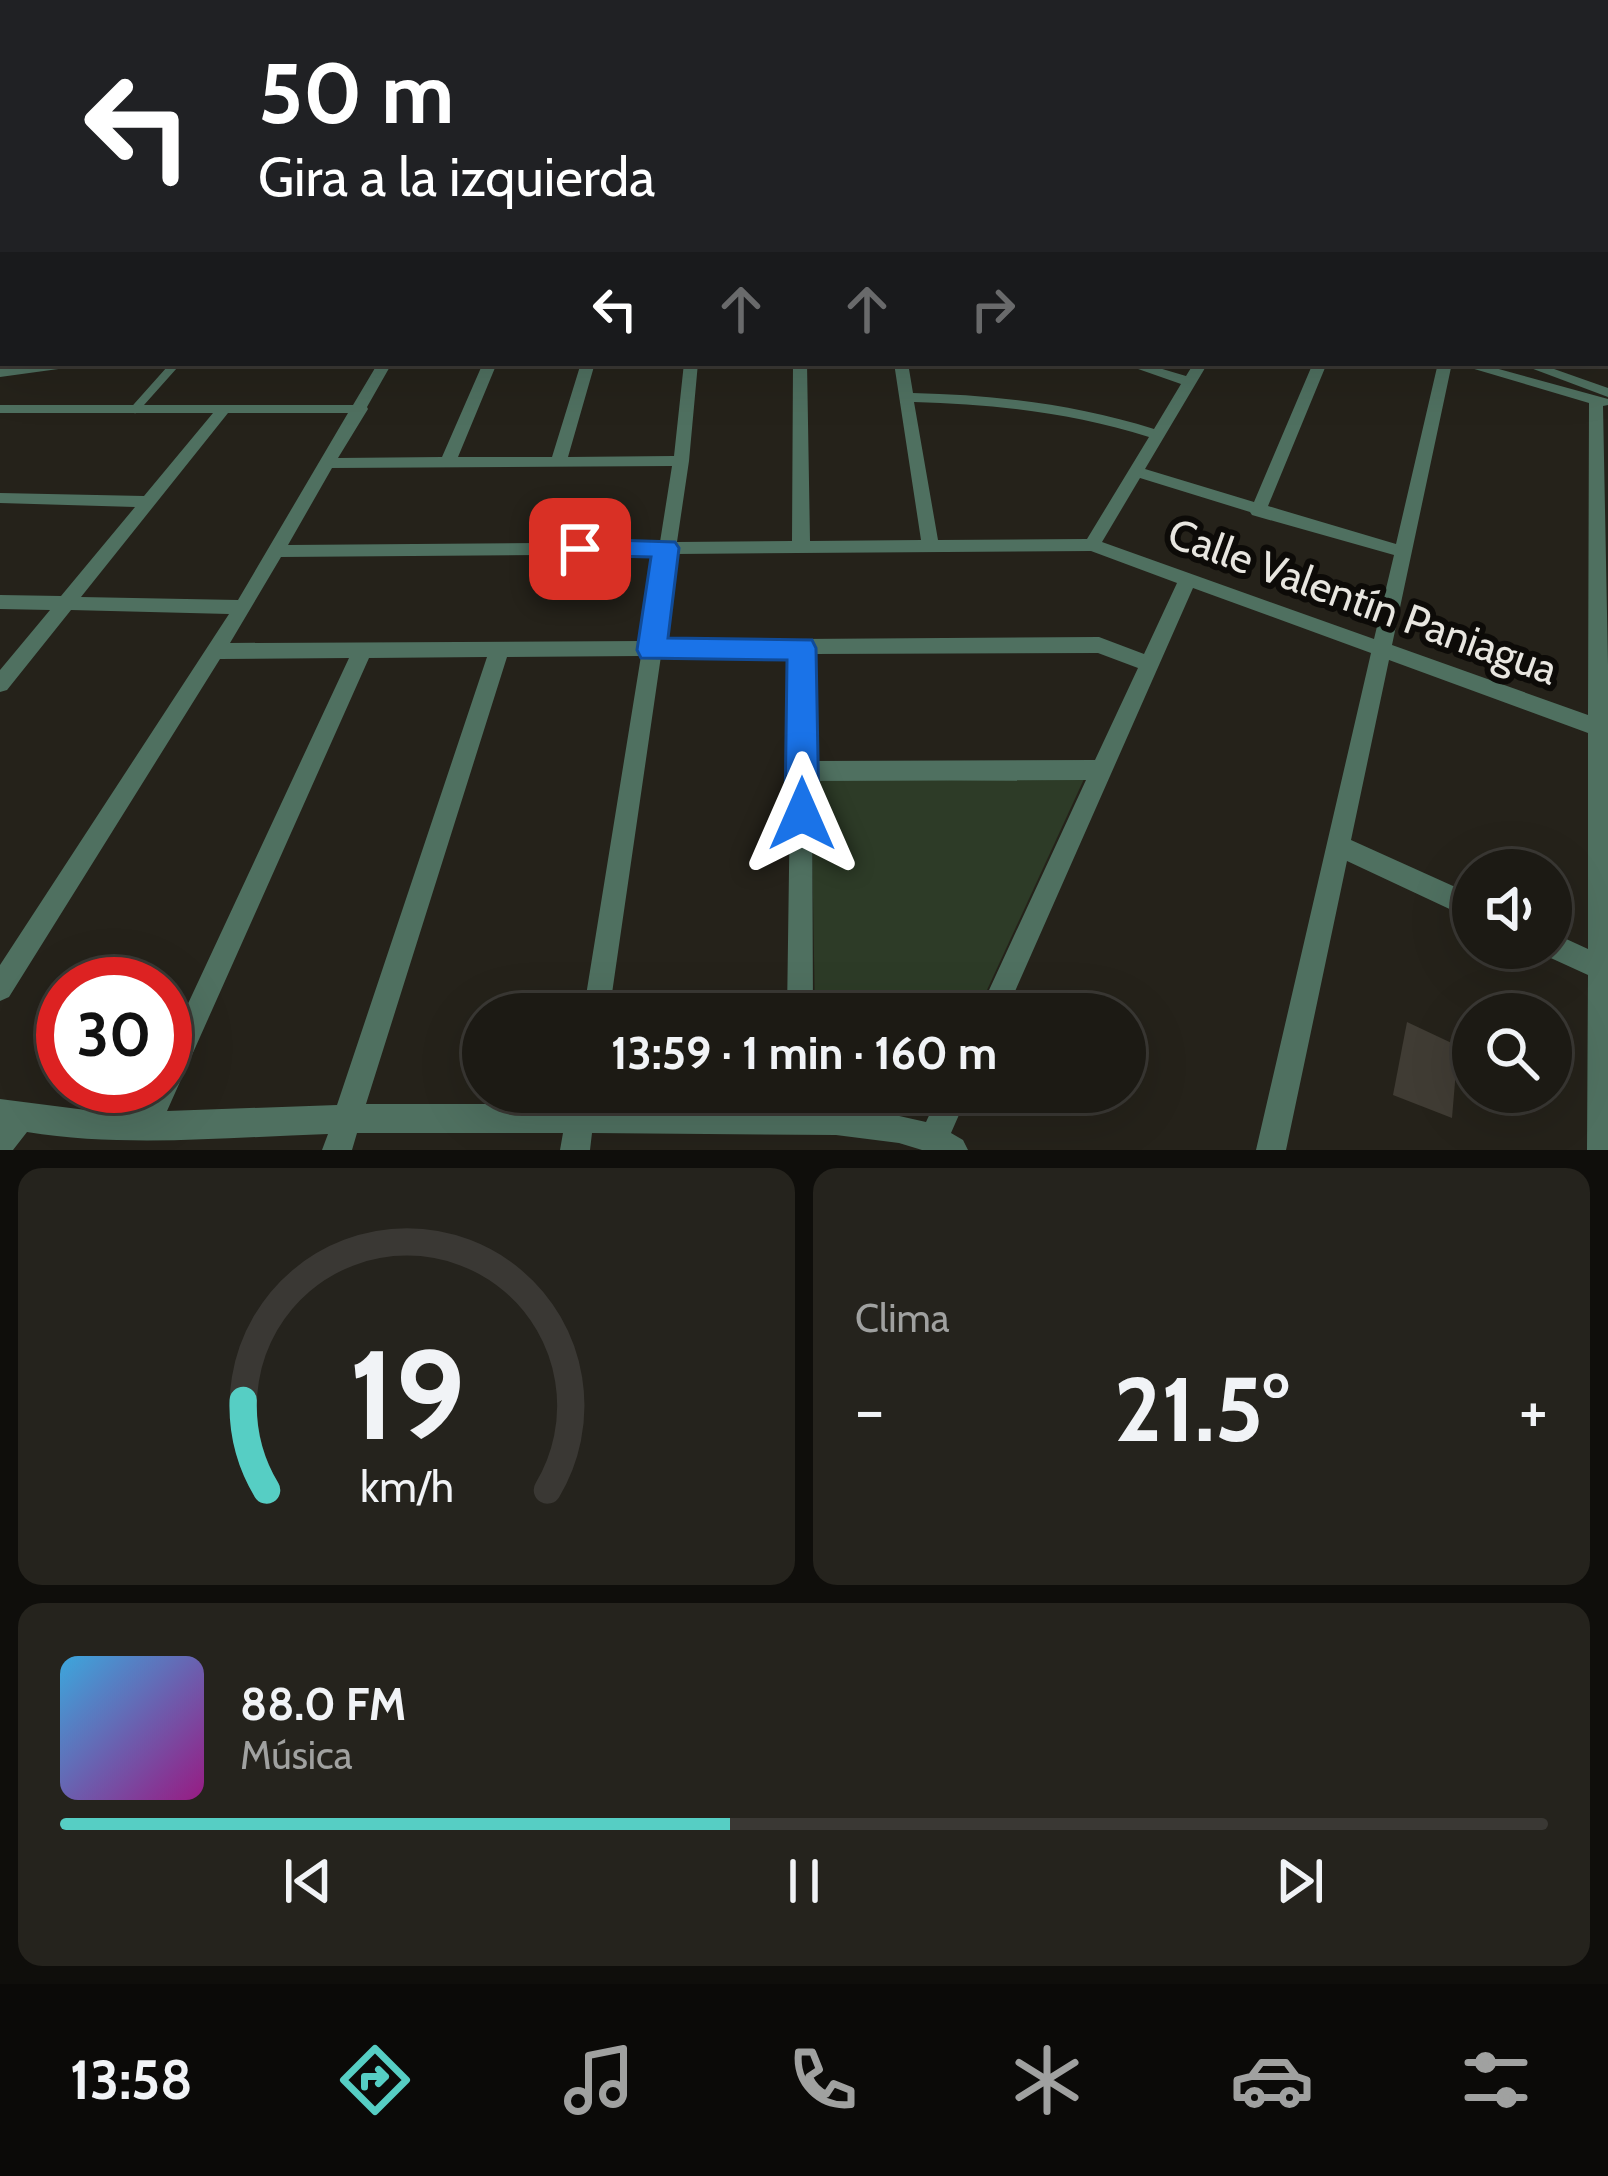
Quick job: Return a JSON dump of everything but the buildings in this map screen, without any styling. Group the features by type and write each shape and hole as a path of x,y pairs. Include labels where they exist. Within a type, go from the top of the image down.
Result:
{"street":[{"path":"0,373 51,366"},
{"path":"0,988 278,551 384,366"},
{"path":"448,462 489,366"},
{"path":"559,461 587,366"},
{"path":"599,993 681,460 691,366"},
{"path":"800,366 801,548"},
{"path":"902,366 930,544"},
{"path":"1138,366 1189,382"},
{"path":"1092,545 1199,366"},
{"path":"1258,511 1319,366"},
{"path":"1271,1150 1443,366"},
{"path":"1473,366 1604,399"},
{"path":"1531,366 1604,399"},
{"path":"907,397 1038,403 1158,435"},
{"path":"1602,1150 1604,399"},
{"path":"0,684 224,409"},
{"path":"0,410 361,409"},
{"path":"328,463 681,460"},
{"path":"1136,472 1403,552"},
{"path":"0,498 149,502"},
{"name":"Calle Valentín Paniagua","path":"278,551 1092,545 1604,729"},
{"path":"1000,993 1188,579"},
{"path":"0,602 243,607"},
{"path":"215,651 1099,645 1150,664"},
{"path":"800,993 802,648"},
{"path":"146,1126 362,651"},
{"path":"337,1150 499,651"},
{"path":"803,771 1101,770"},
{"path":"1338,845 1452,898"},
{"path":"1572,955 1601,968"},
{"path":"0,1144 10,1115 146,1126 462,1112"},
{"path":"575,1150 581,1113"},
{"path":"829,1113 944,1144 951,1113"}],"lane":[{"path":"135,409 173,366"}],"green space":[{"path":"1084,779 986,993 815,993 811,780"}],"route":[{"path":"580,549 666,548 652,650 802,648 802,814"}]}
